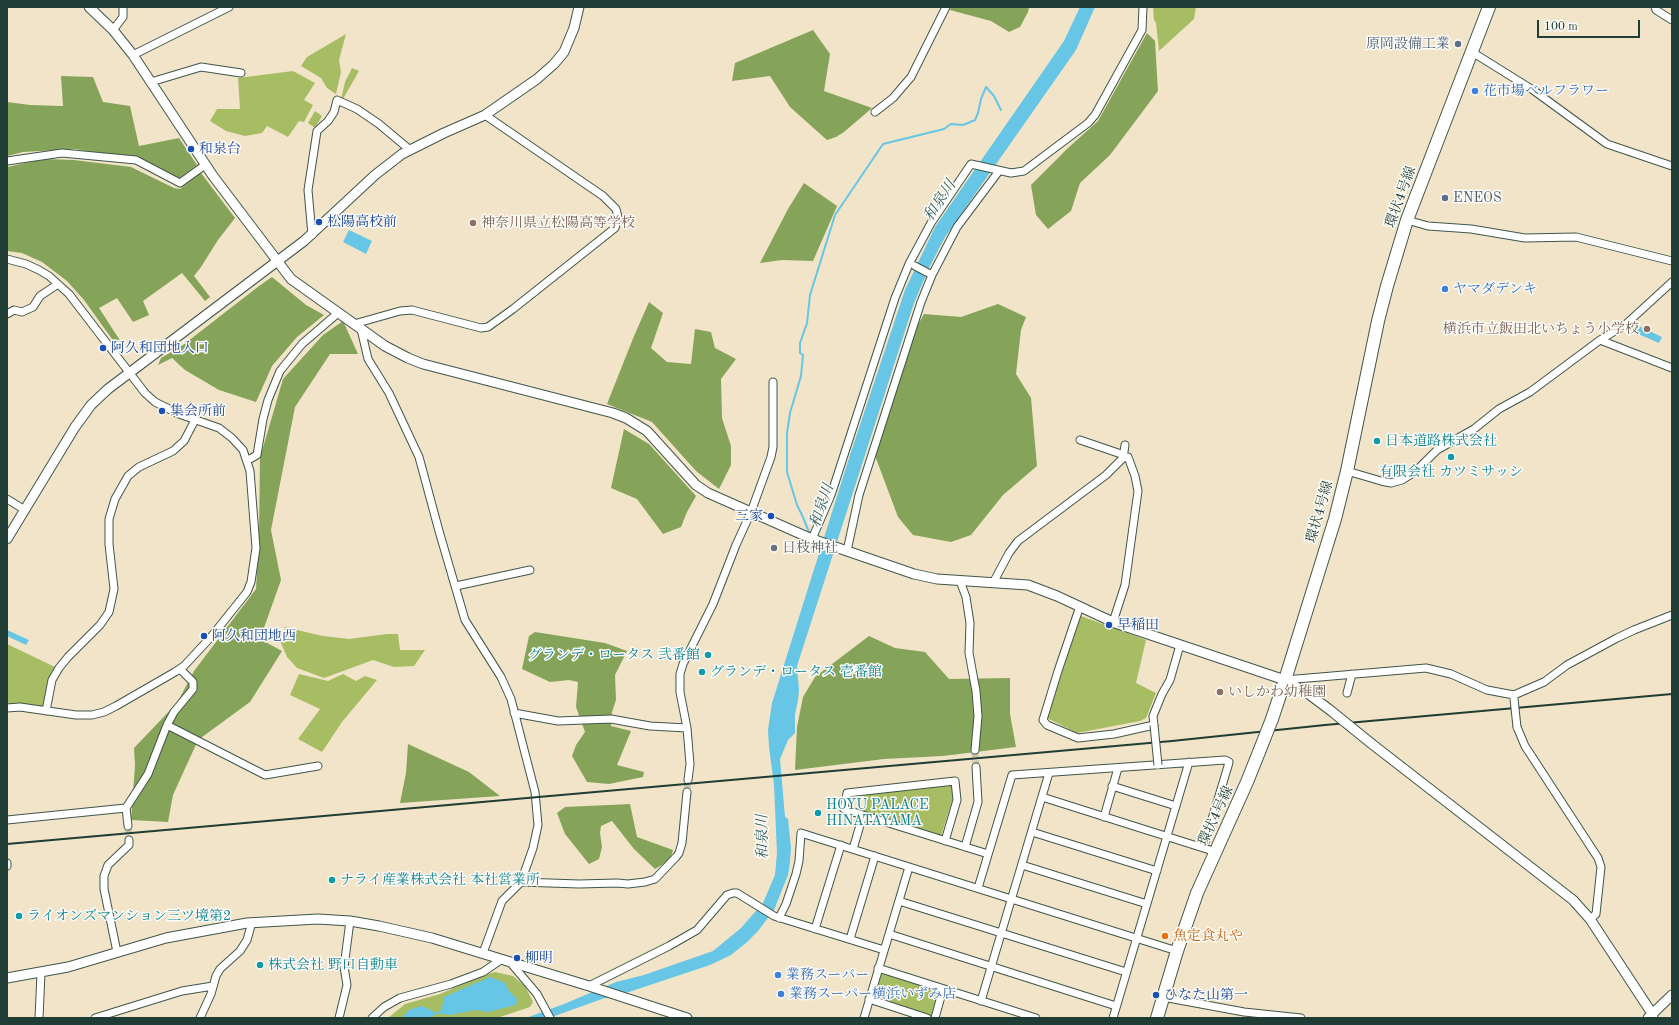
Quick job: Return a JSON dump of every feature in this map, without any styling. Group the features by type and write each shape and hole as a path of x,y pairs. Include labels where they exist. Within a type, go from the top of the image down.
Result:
{"main road":[{"name":"環状4号線","path":"1157,1018 1177,951 1197,893 1259,752 1285,680 1331,532 1347,471 1378,321 1407,220 1489,7"}],"street":[{"path":"89,7 113,30 133,55 205,165 291,279 385,346 423,364 596,408 626,418 647,431 696,485 708,493 822,543 914,574 937,579 1028,585 1080,606 1113,622 1285,680 1310,695 1330,710 1573,900 1590,919 1652,1017 1672,995"},
{"path":"113,30 123,17 123,7"},
{"path":"133,55 229,7"},
{"path":"7,539 75,427 91,405 108,389 312,235 375,175 402,154 485,115 536,79 554,64 569,42 579,7"},
{"path":"875,112 893,98 911,77 946,7"},
{"path":"812,539 831,495 895,298 909,264 928,228 971,164 1011,173 1024,171 1088,123 1095,115 1142,30 1143,7"},
{"path":"1655,7 1656,10 1672,20"},
{"path":"1472,52 1532,90 1607,144 1672,166"},
{"path":"150,82 201,67 241,73"},
{"path":"312,235 308,190 317,131 328,121 334,112 338,100 357,109 379,124 410,150"},
{"path":"357,327 400,311 412,310 481,328 488,327 615,228 618,217 616,209 603,196 485,115"},
{"path":"7,161 62,153 136,160 180,183 205,165"},
{"path":"847,551 859,495 930,273 957,227 994,170"},
{"path":"1407,220 1428,226 1471,229 1525,238 1576,237 1672,261"},
{"path":"7,259 26,264 39,270 69,294 129,373 145,393 155,402 195,420 219,428 232,438 243,450 248,460 252,489 256,548 251,582 247,592 237,605 211,637 180,668 143,692 104,712 92,715 76,715 20,707 7,708"},
{"path":"915,266 930,273"},
{"path":"1347,471 1391,483 1402,480 1416,471 1437,450 1474,429 1499,409 1530,392 1600,340 1625,325 1672,282"},
{"path":"7,314 14,310 22,312 33,307 40,296 58,284"},
{"path":"248,460 258,455 266,406 273,385 280,371 302,344 338,313"},
{"path":"357,327 368,359 389,393 419,457 438,531 456,586 465,620 501,678 511,699 535,792 538,825 533,848 521,882 502,901 483,953"},
{"path":"1600,340 1672,368"},
{"path":"688,780 690,764 680,692 681,669 713,604 772,457 773,382"},
{"path":"46,710 52,680 59,668 100,625 109,612 114,589 109,544 109,519 115,499 121,487 128,476 139,467 173,451 184,441 195,420"},
{"path":"1080,440 1128,457 1135,476 1138,491 1125,584 1113,622"},
{"path":"993,583 1009,553 1018,541 1106,475 1123,456 1125,445"},
{"path":"7,499 25,510"},
{"path":"456,586 530,570"},
{"path":"960,581 966,597 970,623 968,654 976,691 978,716 975,750"},
{"path":"1080,606 1043,720 1047,725 1078,738 1114,734 1154,724"},
{"path":"1285,680 1426,668 1451,674 1487,690 1514,697 1544,682 1567,665 1622,636 1672,615"},
{"path":"1158,765 1154,716 1162,694 1170,680 1180,645"},
{"path":"128,826 126,808 148,774 167,725 174,712 193,689 193,682 180,668"},
{"path":"1347,693 1352,674"},
{"path":"1514,697 1517,727 1525,746 1598,858 1601,867 1596,914 1590,919"},
{"path":"514,713 558,721 611,719 650,726 686,728"},
{"path":"167,725 265,775 318,766"},
{"path":"978,888 1012,775 1225,760 1229,762 1205,842"},
{"path":"1113,1018 1189,762"},
{"path":"965,847 978,802 976,767"},
{"path":"1104,817 1118,768"},
{"path":"981,1001 1049,773"},
{"path":"944,841 957,800 955,781 848,790 844,809 944,841 988,854"},
{"path":"1112,786 1176,806"},
{"path":"521,882 628,884 655,879 679,853 682,843 687,792"},
{"path":"1042,797 1216,852"},
{"path":"7,820 126,808"},
{"path":"852,849 863,815"},
{"path":"1032,832 1157,871"},
{"path":"776,916 786,904 796,874 799,861 801,833 1177,951"},
{"path":"117,952 104,889 104,876 108,865 129,845 129,840"},
{"path":"815,929 840,845"},
{"path":"850,939 875,856"},
{"path":"1022,865 1147,904"},
{"path":"864,1018 909,867"},
{"path":"593,987 697,930 727,895 737,893 776,916 884,950"},
{"path":"899,901 1126,972"},
{"path":"7,978 68,967 166,938 252,922 318,919 350,921 432,938 593,987 621,998 686,1018"},
{"path":"340,1018 347,985 344,967 350,921"},
{"path":"200,1018 220,969 240,951 247,940 252,922"},
{"path":"889,934 1116,1006"},
{"path":"506,961 537,994 550,1018"},
{"path":"372,1018 384,1007 400,998 450,984 483,972 506,961"},
{"path":"878,968 1036,1018"},
{"path":"39,1018 41,973"},
{"path":"95,1018 182,990 213,986"},
{"path":"934,1018 943,989"},
{"path":"1163,997 1244,1012 1301,1018"},
{"path":"869,999 928,1018"}],"green space":[{"path":"951,7 1029,7 1020,27 1009,32 991,21 950,10"},
{"path":"1153,7 1196,7 1194,19 1159,51 1156,23 1154,20"},
{"path":"813,30 830,54 824,91 872,108 844,132 827,140 790,107 770,76 732,81 735,63"},
{"path":"1147,33 1155,41 1158,91 1110,155 1080,183 1071,211 1048,229 1036,215 1031,185 1098,121"},
{"path":"346,34 339,60 341,72 336,94 327,88 321,78 301,66 307,57"},
{"path":"352,68 359,71 343,99 341,99 345,82"},
{"path":"293,71 315,83 304,100 313,105 304,122 299,121 288,137 267,126 262,133 245,136 226,131 210,121 217,109 240,109 238,78"},
{"path":"61,76 93,77 103,102 130,106 139,146 179,138 197,165 179,178 140,160 75,149 23,152 7,156 7,102 30,105 63,106"},
{"path":"315,111 322,116 315,128 308,123"},
{"path":"44,159 74,160 131,167 174,188 180,189 201,173 235,218 194,276 210,297 205,301 182,273 143,301 149,315 133,322 117,298 99,308 121,342 117,346 84,300 67,281 42,262 22,253 7,251 7,167"},
{"path":"804,183 837,206 813,261 782,260 760,263 788,209"},
{"path":"272,277 306,305 324,315 297,337 272,366 256,402 219,390 185,370 172,358 158,365 161,358 183,345"},
{"path":"649,302 663,313 651,348 667,362 691,364 695,329 711,332 715,348 736,359 721,379 722,418 731,446 731,465 719,489 696,471 652,422 607,404"},
{"path":"998,304 1026,317 1021,330 1016,374 1031,398 1037,466 1003,495 971,535 951,542 913,535 898,517 874,453 903,351 924,314 961,317"},
{"path":"343,321 358,354 330,354 295,407 271,530 281,580 260,639 282,651 250,702 198,740 173,795 168,822 131,820 135,765 134,748 177,703 194,671 256,589 259,534 260,458 283,379 323,335"},
{"path":"624,429 649,444 696,496 681,527 663,534 637,499 611,488"},
{"path":"1081,616 1146,640 1136,683 1156,693 1146,718 1140,721 1077,733 1047,718"},
{"path":"284,627 323,636 349,639 398,634 400,650 425,650 414,666 394,667 373,660 324,678 297,668 287,657 278,636"},
{"path":"535,632 605,643 627,651 615,675 616,700 612,712 611,726 631,731 617,765 644,772 643,777 609,784 587,782 572,756 576,745 585,732 576,707 578,682 569,680 550,682 522,669 529,636"},
{"path":"869,636 895,648 925,652 949,679 1010,678 1010,714 1016,747 943,756 884,759 795,770 797,727 803,697 815,677"},
{"path":"7,644 55,667 44,708 7,706"},
{"path":"299,674 328,681 343,674 356,681 365,676 377,680 342,722 322,752 298,739 320,709 290,695"},
{"path":"408,744 469,772 500,796 400,803 406,773"},
{"path":"952,785 953,798 941,836 863,812 864,794"},
{"path":"630,804 637,837 673,850 670,860 655,869 634,849 612,821 601,826 600,833 602,847 599,859 589,864 565,834 557,813 565,807"},
{"path":"495,972 513,976 525,986 533,1002 530,1007 497,1018 388,1018 405,1004 440,994"},
{"path":"880,972 940,990 932,1016 873,997"}],"water":[{"path":"1080,7 1095,7 1076,50 945,237 929,268 914,303 797,666 799,690 795,714 795,733 788,740 780,759 785,817 788,819 791,848 790,862 788,875 774,910 758,931 746,943 731,955 710,965 629,992 602,999 549,1018 526,1018 616,982 644,975 713,951 741,928 763,903 775,875 777,853 774,785 768,730 772,703 850,455 905,290 935,227 1064,41"},
{"path":"349,230 372,241 366,254 343,242"},
{"path":"1639,326 1662,337 1659,343 1636,333"},
{"path":"7,630 29,640 26,645 7,636"},
{"path":"490,977 505,983 509,991 518,1000 515,1005 488,1012 475,1010 450,1015 436,1013 439,1013 442,1007 444,997"},
{"path":"422,1006 433,1011 433,1016 429,1018 402,1018 409,1010"}],"waterway":[{"name":"和泉川","path":"809,532 797,505 787,472 787,433 790,413 801,376 803,355 800,353 800,343 807,323 810,295 835,215 883,144 944,129 951,124 963,125 975,120 986,87 994,96 1001,110"},
{"path":"431,1014 439,1013"}],"tunnel":[{"path":"975,750 976,767"},
{"path":"687,792 688,780"},
{"path":"128,826 129,840"}],"railway":[{"path":"7,844 1172,741 1325,725 1672,694"}],"place":[{"name":"原岡設備工業","path":"1458,44"},
{"name":"花市場ベルフラワー","path":"1475,91"},
{"name":"和泉台","path":"191,149"},
{"name":"ENEOS","path":"1445,198"},
{"name":"松陽高校前","path":"319,222"},
{"name":"神奈川県立松陽高等学校","path":"473,223"},
{"name":"ヤマダデンキ","path":"1445,289"},
{"name":"横浜市立飯田北いちょう小学校","path":"1647,329"},
{"name":"阿久和団地入口","path":"103,348"},
{"name":"集会所前","path":"162,411"},
{"name":"日本道路株式会社","path":"1377,441"},
{"name":"有限会社 カツミサッシ","path":"1451,457"},
{"name":"三家","path":"771,516"},
{"name":"日枝神社","path":"774,548"},
{"name":"早稲田","path":"1109,625"},
{"name":"阿久和団地西","path":"204,636"},
{"name":"グランデ・ロータス 弐番館","path":"708,655"},
{"name":"グランデ・ロータス 壱番館","path":"702,672"},
{"name":"いしかわ幼稚園","path":"1220,692"},
{"name":"HOYU PALACE HINATAYAMA","path":"818,813"},
{"name":"ナライ産業株式会社 本社営業所","path":"332,880"},
{"name":"ライオンズマンション三ツ境第2","path":"19,916"},
{"name":"魚定食丸や","path":"1165,936"},
{"name":"柳明","path":"517,958"},
{"name":"株式会社 野口自動車","path":"260,965"},
{"name":"業務スーパー","path":"778,975"},
{"name":"業務スーパー横浜いずみ店","path":"781,994"},
{"name":"ひなた山第一","path":"1156,995"}]}
